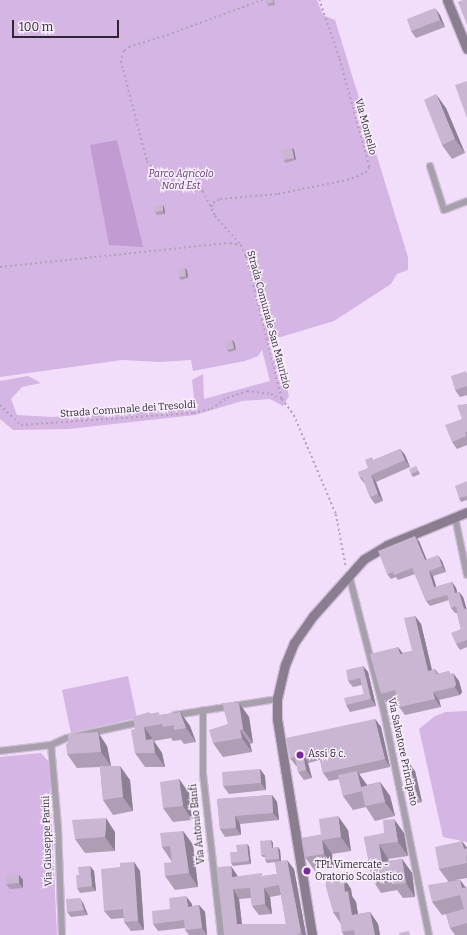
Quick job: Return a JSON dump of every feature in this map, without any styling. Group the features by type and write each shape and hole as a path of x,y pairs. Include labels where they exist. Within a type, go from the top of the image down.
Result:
{"street":[{"path":"447,0 467,49"},
{"path":"430,166 444,210 467,201"},
{"path":"312,935 281,749 277,699 285,665 294,643 326,599 374,552 467,512"},
{"path":"454,517 467,575"},
{"name":"Via Salvatore Principato","path":"349,575 383,707 429,935"},
{"path":"170,716 277,699"},
{"name":"Via Antonio Banfi","path":"203,710 203,774 221,935"},
{"path":"0,751 51,745 67,738 148,721"},
{"name":"Via Giuseppe Parini","path":"51,745 56,796 62,935"}],"path":[{"name":"Strada Comunale San Maurizio","path":"263,0 169,35 130,47 124,51 121,61 147,161 153,169 193,184 203,191 218,221 241,245 256,292 266,343 282,399 294,415 336,514 344,562 349,575"},
{"name":"Via Montello","path":"211,207 213,203 220,199 278,194 347,180 365,172 369,167 339,58 319,0"},
{"name":"Strada Comunale San Maurizio","path":"0,267 230,243 241,245"},
{"name":"Strada Comunale dei Tresoldi","path":"0,405 21,424 194,413 211,409 227,398 247,391 267,393 282,399"}],"green space":[{"name":"Parco Agricolo Nord Est","path":"0,0 317,0 323,15 335,20 408,257 408,270 397,274 391,284 334,321 274,339 289,396 283,406 270,399 242,401 195,415 69,429 13,430 0,419 0,381 28,376 41,383 22,387 11,399 17,415 53,417 172,410 195,406 192,380 203,374 204,399 270,381 262,350 258,356 245,361 193,371 191,360 160,362 122,360 0,377"},
{"path":"128,676 137,718 71,733 62,690"},
{"path":"467,711 467,842 443,837 419,729 435,716 446,712"},
{"path":"41,753 49,762 57,935 0,935 0,757"}],"shaded area":[{"path":"117,140 143,247 109,245 90,145"}],"building":[{"path":"266,0 273,0 273,2 267,4"},
{"path":"467,0 467,25 458,2"},
{"path":"435,8 440,20 411,31 407,19"},
{"path":"467,81 467,118 455,85"},
{"path":"436,94 455,139 442,145 424,100"},
{"path":"292,148 294,158 284,160 281,150"},
{"path":"163,205 163,211 155,212 154,206"},
{"path":"185,268 186,276 179,277 177,269"},
{"path":"232,340 234,348 227,350 225,342"},
{"path":"466,371 467,386 455,390 451,376"},
{"path":"467,404 466,436 452,442 445,425 462,419 457,405"},
{"path":"400,449 405,460 371,475 378,494 370,497 362,477 360,478 358,472 368,468 365,460 372,457 373,460"},
{"path":"416,466 418,471 411,474 409,469"},
{"path":"467,481 467,496 459,498 455,486"},
{"path":"415,536 425,560 438,555 442,566 429,571 434,587 452,582 455,593 459,592 464,609 467,608 467,640 456,644 451,633 461,629 456,606 451,608 447,595 426,601 412,568 394,575 393,572 387,574 378,551"},
{"path":"415,616 428,671 435,669 436,674 449,671 449,674 453,673 456,684 455,687 433,692 435,699 399,707 395,690 381,694 370,654 398,647 400,654 412,651 404,618"},
{"path":"363,666 371,699 346,705 344,698 364,694 360,678 348,681 346,670"},
{"path":"222,703 239,703 243,729 240,730 242,738 213,743 209,730 228,724"},
{"path":"149,712 149,714 159,712 159,715 180,712 186,728 174,730 174,725 163,727 162,724 144,727 146,740 153,739 155,753 135,753 131,730 135,729 133,717"},
{"path":"375,719 385,759 323,773 318,751 303,754 306,770 298,772 295,757 290,758 286,738"},
{"path":"98,732 101,752 67,754 66,744 68,743 68,734"},
{"path":"409,763 417,795 409,797 401,765"},
{"path":"100,766 120,766 123,797 103,800"},
{"path":"260,769 261,783 223,786 222,772"},
{"path":"357,771 362,791 343,796 338,775"},
{"path":"179,779 183,806 163,808 160,782"},
{"path":"380,782 385,802 365,806 361,787"},
{"path":"272,795 273,813 235,816 236,828 220,829 217,799"},
{"path":"338,816 341,837 322,840 324,854 305,857 302,838 321,835 319,819"},
{"path":"106,818 105,837 75,839 72,820"},
{"path":"394,819 398,842 379,844 382,862 402,859 406,883 393,884 392,875 372,879 364,837 384,833 383,820"},
{"path":"183,831 189,873 165,876 164,863 172,862 170,846 162,847 160,833"},
{"path":"271,840 272,848 278,847 279,859 265,860 265,855 261,855 260,841"},
{"path":"462,841 464,849 467,848 467,863 439,869 435,847"},
{"path":"247,844 249,861 231,863 230,852 237,852 236,845"},
{"path":"287,860 301,932 297,935 224,935 218,867 231,866 232,877 262,873 262,876 277,874 275,862","holes":["279,885 286,924 237,924 233,889 250,888 252,906 265,904 264,888"]},
{"path":"134,862 138,921 124,922 123,909 104,911 101,869 120,867 120,863"},
{"path":"90,866 92,886 77,888 76,875 79,875 78,867"},
{"path":"19,875 19,883 6,884 6,876"},
{"path":"343,877 345,892 348,891 352,915 370,912 375,935 355,935 354,930 342,932 339,912 333,912 324,880"},
{"path":"460,880 462,888 467,887 467,923 450,928 446,914 464,909 460,895 432,902 428,885"},
{"path":"186,896 188,907 199,905 202,928 185,930 184,920 153,924 152,911 170,909 169,898"},
{"path":"80,898 84,910 67,912 66,899"},
{"path":"409,931 410,935 399,935 399,933"}],"place":[{"name":"Assi & c.","path":"300,755"},
{"name":"TPL Vimercate - Oratorio Scolastico","path":"307,871"}]}
